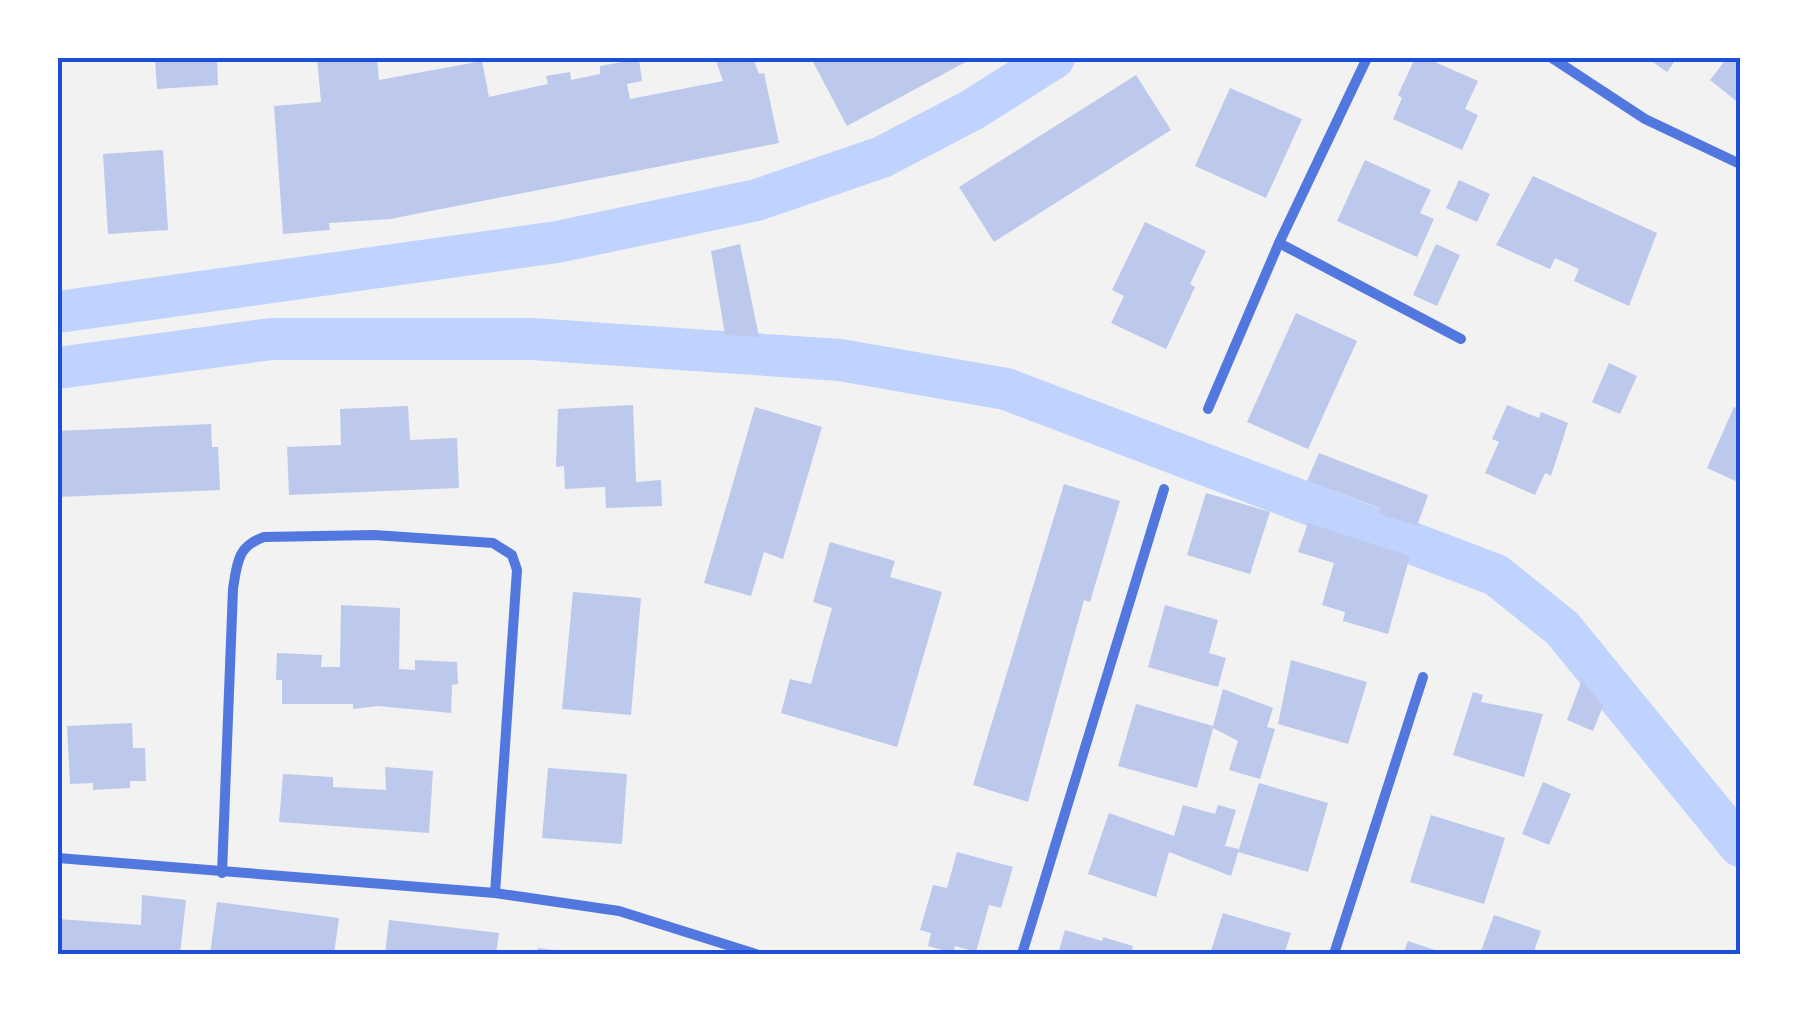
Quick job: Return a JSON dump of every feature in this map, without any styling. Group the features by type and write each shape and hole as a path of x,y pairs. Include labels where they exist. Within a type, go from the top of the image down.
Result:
{"street":[{"path":"1208,409 1279,243 1368,58"},
{"path":"1552,58 1645,119 1740,164"},
{"path":"1279,243 1461,340"},
{"path":"1022,954 1164,488"},
{"path":"222,873 234,589 239,554 248,542 264,537 374,534 493,543 512,554 518,570 495,893"},
{"path":"1334,954 1423,677"},
{"path":"58,858 495,893 619,911 756,954"}],"building":[{"path":"155,58 217,58 218,85 157,89"},
{"path":"317,58 377,58 379,80 482,61 489,97 548,84 546,76 570,72 571,80 600,74 600,66 639,59 642,81 627,84 630,99 723,81 715,58 753,58 759,74 764,73 779,143 390,219 329,223 330,230 283,234 274,106 321,102"},
{"path":"973,58 847,126 812,60"},
{"path":"1415,58 1426,58 1478,81 1465,109 1478,115 1462,150 1393,119 1402,98 1398,95"},
{"path":"1647,58 1677,58 1667,72"},
{"path":"1727,58 1740,58 1740,104 1710,80"},
{"path":"1136,75 1171,130 994,242 959,187"},
{"path":"1230,88 1302,119 1266,198 1195,166"},
{"path":"163,150 168,230 108,234 103,154"},
{"path":"1365,160 1431,190 1420,213 1434,219 1417,257 1337,221"},
{"path":"1533,176 1657,233 1629,306 1574,281 1579,269 1555,258 1550,269 1496,245"},
{"path":"1459,180 1490,194 1477,222 1446,208"},
{"path":"1145,222 1206,251 1190,284 1195,287 1166,349 1111,323 1124,296 1112,290"},
{"path":"740,244 759,337 725,335 711,251"},
{"path":"1436,244 1460,255 1437,306 1413,295"},
{"path":"1296,313 1357,341 1308,449 1247,422"},
{"path":"1609,363 1637,376 1620,414 1592,402"},
{"path":"633,405 636,482 661,480 662,506 606,508 605,487 565,489 564,466 556,467 558,409"},
{"path":"1507,405 1539,418 1541,412 1568,423 1551,476 1545,473 1535,495 1485,473 1499,442 1492,439"},
{"path":"408,406 410,440 457,438 459,488 289,495 287,447 341,445 340,409"},
{"path":"755,407 822,427 783,559 764,552 751,596 704,583"},
{"path":"1734,407 1740,410 1740,483 1707,468"},
{"path":"211,424 212,447 218,447 220,490 58,497 58,431"},
{"path":"1319,453 1428,495 1417,526 1379,514 1380,508 1307,481"},
{"path":"1064,484 1120,501 1090,602 1084,600 1028,802 973,785"},
{"path":"1206,493 1270,512 1250,574 1187,555"},
{"path":"1308,523 1410,556 1388,634 1343,621 1345,612 1322,605 1334,563 1298,552"},
{"path":"830,542 895,561 890,577 942,592 897,747 781,713 790,679 811,684 832,608 813,602"},
{"path":"573,592 641,598 631,715 562,709"},
{"path":"341,605 400,608 399,669 415,670 415,660 457,662 458,684 452,685 451,713 378,706 353,709 353,704 282,704 282,680 276,680 277,653 322,655 321,667 340,667"},
{"path":"1165,605 1218,620 1209,653 1226,658 1218,687 1148,667"},
{"path":"1291,660 1367,682 1348,744 1278,724"},
{"path":"1582,680 1603,706 1593,731 1567,720"},
{"path":"1223,689 1273,708 1267,727 1275,729 1260,779 1229,770 1238,741 1213,728 1197,788 1118,766 1136,704 1213,726"},
{"path":"1473,692 1483,695 1481,702 1543,714 1524,777 1453,755"},
{"path":"132,723 133,748 145,748 146,781 130,781 130,788 93,790 93,783 70,784 67,726"},
{"path":"385,767 433,771 429,833 279,822 283,774 333,777 333,787 386,790"},
{"path":"548,768 627,774 622,844 542,838"},
{"path":"1543,782 1571,794 1549,845 1522,834"},
{"path":"1259,783 1328,803 1308,872 1238,852"},
{"path":"1183,805 1215,814 1218,805 1236,810 1225,846 1239,849 1231,876 1169,852 1156,897 1088,874 1109,813 1174,836"},
{"path":"1431,815 1505,838 1484,904 1410,882"},
{"path":"957,852 1013,867 1001,908 989,905 976,952 955,946 953,953 928,946 931,933 920,930 933,885 947,888"},
{"path":"142,895 186,900 180,954 58,954 58,919 141,925"},
{"path":"217,902 339,918 334,954 210,954"},
{"path":"1223,913 1291,933 1284,954 1210,954"},
{"path":"1494,915 1541,931 1533,954 1480,954"},
{"path":"389,920 499,933 496,954 385,954"},
{"path":"1065,930 1133,946 1131,954 1058,954"},
{"path":"1408,941 1447,954 1403,954"},
{"path":"538,948 570,952 570,954 537,954"}],"waterway":[{"path":"58,312 557,242 757,200 882,157 972,110 1054,58"},
{"path":"58,368 271,339 532,339 840,360 1006,389 1496,575 1562,628 1740,846"}]}
